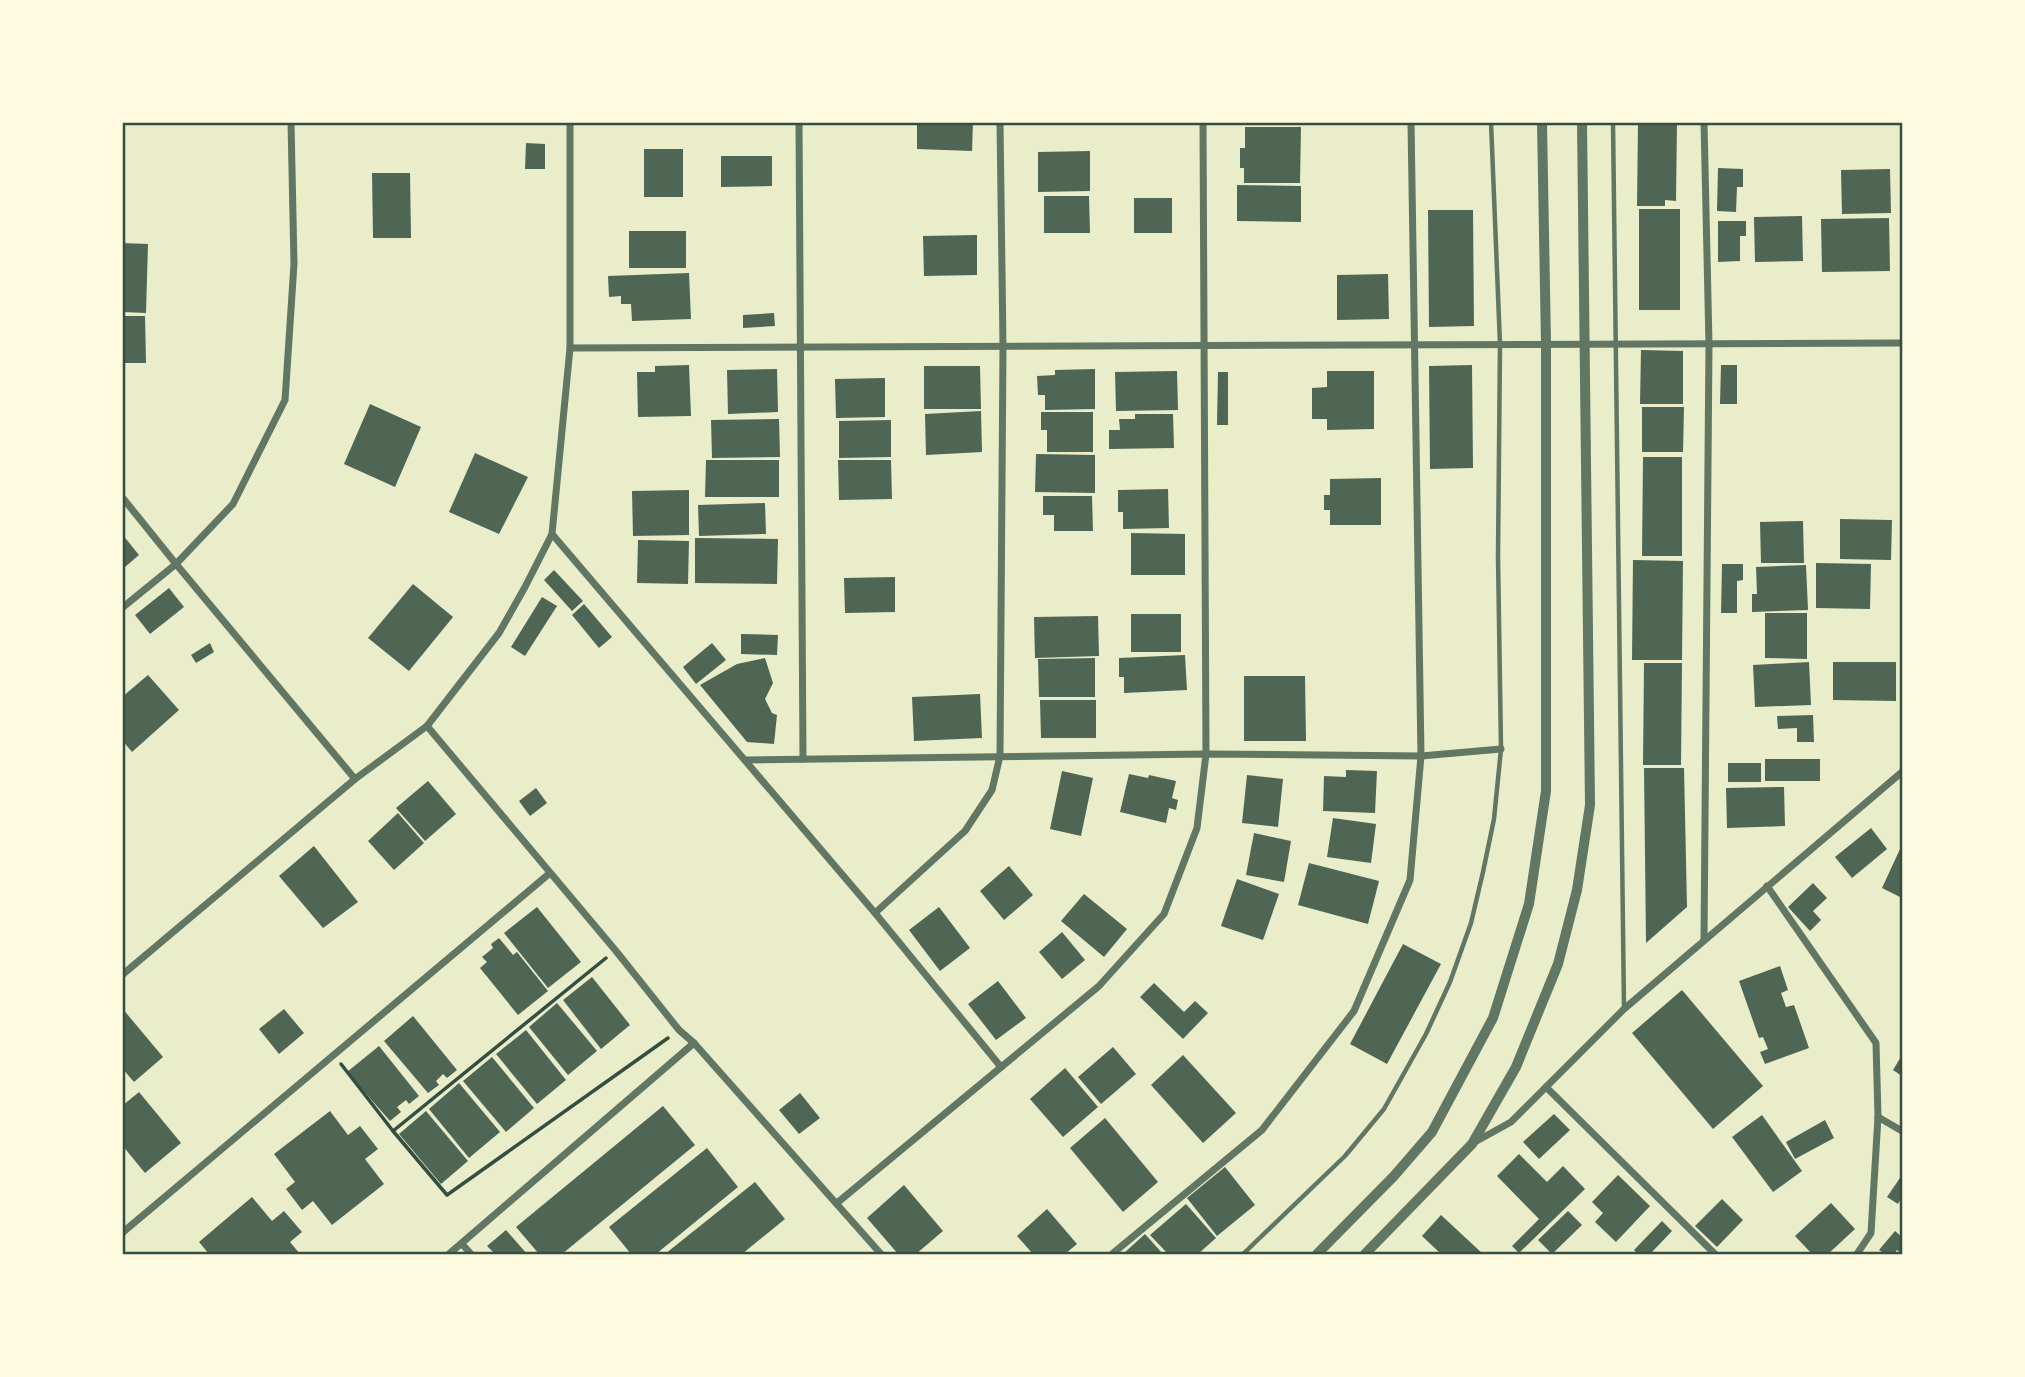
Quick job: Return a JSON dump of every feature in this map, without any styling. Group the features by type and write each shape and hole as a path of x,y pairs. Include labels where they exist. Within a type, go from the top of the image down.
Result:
{"street":[{"path":"122,608 176,564 233,504 285,400 294,264 291,122"},
{"path":"122,975 355,779 427,726 499,633 552,534 570,348 570,122"},
{"path":"799,122 803,759"},
{"path":"876,912 965,831 992,790 1000,756 1003,346 1000,122"},
{"path":"837,1203 1098,986 1164,914 1197,828 1206,754 1203,122"},
{"path":"1112,1255 1262,1130 1354,1011 1410,880 1421,756 1411,122"},
{"path":"1317,1255 1394,1176 1432,1132 1493,1018 1528,904 1546,791 1546,344 1542,122"},
{"path":"1365,1255 1472,1144 1516,1067 1558,964 1577,890 1590,805 1582,122"},
{"path":"1704,122 1709,344 1704,940"},
{"path":"570,348 1902,343"},
{"path":"122,497 355,779"},
{"path":"552,534 876,912 1001,1067"},
{"path":"427,726 679,1030 881,1255"},
{"path":"747,760 1206,754 1421,756 1500,750"},
{"path":"1472,1144 1511,1122 1624,1009 1902,772"},
{"path":"122,1233 550,873"},
{"path":"1767,886 1876,1043 1878,1117 1871,1233 1857,1255"},
{"path":"449,1255 694,1044"},
{"path":"1546,1087 1715,1255"},
{"path":"1878,1117 1902,1131"},
{"path":"462,1244 471,1255"}],"lane":[{"path":"1243,1255 1345,1156 1384,1109 1426,1034 1450,982 1471,923 1494,819 1500,750 1500,344 1491,122"},
{"path":"1613,122 1624,1009"}],"path":[{"path":"393,1131 616,951"},
{"path":"334,1055 447,1195 679,1030"}],"building":[{"path":"917,122 973,122 972,151 917,149"},
{"path":"1638,122 1677,122 1676,201 1665,200 1665,206 1637,206"},
{"path":"1245,127 1301,127 1300,183 1244,183 1244,168 1240,168 1240,148 1245,148"},
{"path":"526,143 545,144 545,169 525,169"},
{"path":"644,149 683,149 683,197 644,197"},
{"path":"1090,151 1090,191 1038,192 1038,152"},
{"path":"721,156 772,156 772,186 721,187"},
{"path":"1718,168 1743,169 1743,187 1737,187 1736,212 1717,211"},
{"path":"1890,169 1891,213 1842,214 1841,170"},
{"path":"372,173 410,173 411,238 373,238"},
{"path":"1237,185 1301,186 1301,222 1237,221"},
{"path":"1044,196 1089,196 1090,233 1044,233"},
{"path":"1134,198 1172,198 1172,233 1134,233"},
{"path":"1639,209 1680,209 1680,310 1639,310"},
{"path":"1428,210 1473,210 1474,326 1429,327"},
{"path":"1802,216 1803,261 1755,262 1754,217"},
{"path":"1889,218 1890,271 1822,272 1821,219"},
{"path":"1718,221 1746,221 1746,236 1740,236 1740,261 1718,262"},
{"path":"629,231 686,231 686,268 629,268"},
{"path":"977,235 977,275 924,276 923,236"},
{"path":"122,243 148,244 146,313 122,312"},
{"path":"689,273 691,319 632,321 631,304 621,304 621,296 609,297 608,276"},
{"path":"1388,274 1389,319 1337,320 1337,275"},
{"path":"774,313 775,326 743,328 743,315"},
{"path":"122,316 145,316 146,363 122,363"},
{"path":"1641,350 1683,351 1683,404 1640,404"},
{"path":"689,365 691,416 638,417 637,372 655,372 655,366"},
{"path":"1472,365 1473,468 1430,469 1429,366"},
{"path":"1721,365 1737,365 1737,404 1720,404"},
{"path":"924,366 980,366 981,409 924,409"},
{"path":"777,369 778,412 728,414 727,370"},
{"path":"1095,369 1095,409 1045,410 1045,395 1038,395 1037,376 1055,375 1055,370"},
{"path":"1177,371 1178,410 1116,411 1115,372"},
{"path":"1327,371 1374,371 1374,429 1327,430 1327,419 1312,419 1312,388 1327,387"},
{"path":"1218,372 1228,372 1228,425 1217,425"},
{"path":"885,378 885,417 836,418 835,379"},
{"path":"370,404 421,427 395,487 344,464"},
{"path":"1642,407 1684,407 1683,452 1642,452"},
{"path":"981,411 982,452 926,455 925,414"},
{"path":"1041,412 1093,412 1093,452 1047,452 1047,430 1041,430"},
{"path":"1135,414 1173,414 1174,448 1109,449 1109,430 1120,430 1119,419 1135,419"},
{"path":"779,419 780,457 712,458 711,420"},
{"path":"891,420 891,457 839,458 839,421"},
{"path":"475,453 528,477 499,534 449,512"},
{"path":"1036,454 1095,455 1095,493 1035,492"},
{"path":"1643,457 1682,457 1682,556 1642,556"},
{"path":"706,460 779,460 779,497 705,497"},
{"path":"838,460 891,460 892,499 839,500"},
{"path":"1381,478 1381,525 1330,525 1330,510 1324,510 1324,495 1330,495 1330,479"},
{"path":"1168,489 1169,528 1123,529 1123,512 1118,512 1118,490"},
{"path":"689,490 689,535 633,536 632,491"},
{"path":"1043,496 1092,496 1093,531 1054,531 1054,515 1043,515"},
{"path":"765,503 766,534 699,536 698,505"},
{"path":"1840,519 1892,520 1891,560 1840,559"},
{"path":"1803,521 1804,563 1761,563 1760,522"},
{"path":"1131,533 1185,534 1185,575 1131,575"},
{"path":"122,534 139,555 125,567 122,564"},
{"path":"695,538 778,539 777,584 695,583"},
{"path":"638,540 689,541 688,584 637,583"},
{"path":"1633,560 1683,561 1682,660 1632,660"},
{"path":"1816,563 1871,564 1870,609 1816,608"},
{"path":"1722,564 1743,564 1743,580 1737,581 1737,613 1721,613"},
{"path":"1806,565 1808,610 1752,612 1752,594 1757,594 1756,567"},
{"path":"554,570 583,601 572,611 544,580"},
{"path":"895,577 895,612 845,613 844,578"},
{"path":"413,584 453,617 409,671 368,638"},
{"path":"169,588 184,607 150,634 135,615"},
{"path":"542,597 557,606 525,656 511,647"},
{"path":"584,604 612,637 599,648 572,615"},
{"path":"1765,613 1807,613 1807,659 1765,658"},
{"path":"1131,614 1181,614 1181,652 1131,652"},
{"path":"1098,616 1099,656 1035,658 1034,617"},
{"path":"741,634 778,635 777,655 741,654"},
{"path":"210,643 214,652 196,663 191,655"},
{"path":"712,643 726,660 696,684 683,667"},
{"path":"1185,655 1187,690 1124,693 1124,677 1119,677 1119,658"},
{"path":"765,658 773,683 765,699 772,713 777,715 774,744 747,742 700,685 737,664"},
{"path":"1095,658 1095,697 1039,697 1038,659"},
{"path":"1809,662 1811,705 1755,707 1753,665"},
{"path":"1833,662 1896,662 1896,701 1833,700"},
{"path":"1644,663 1682,663 1681,765 1643,765"},
{"path":"148,675 179,710 132,752 122,740 122,697"},
{"path":"1244,676 1305,676 1306,741 1244,741"},
{"path":"980,694 982,738 914,741 912,697"},
{"path":"1040,700 1096,700 1096,738 1041,738"},
{"path":"1813,715 1814,742 1797,742 1797,728 1778,729 1777,716"},
{"path":"1765,759 1820,759 1820,781 1765,781"},
{"path":"1728,763 1761,763 1761,782 1728,782"},
{"path":"1644,768 1684,768 1687,907 1646,943"},
{"path":"1346,770 1377,771 1375,813 1323,811 1324,776 1346,777"},
{"path":"1062,771 1093,778 1081,836 1050,829"},
{"path":"1129,774 1176,781 1172,798 1178,800 1176,810 1169,808 1166,823 1120,812"},
{"path":"1247,775 1283,779 1278,827 1242,823"},
{"path":"428,781 456,814 425,841 396,808"},
{"path":"1784,787 1785,826 1727,828 1726,788"},
{"path":"536,788 547,803 530,816 519,801"},
{"path":"398,813 424,843 394,870 368,841"},
{"path":"1333,818 1376,824 1371,863 1327,857"},
{"path":"1871,828 1887,849 1852,878 1835,857"},
{"path":"1254,833 1291,841 1284,882 1246,875"},
{"path":"314,846 358,902 323,928 279,876"},
{"path":"1900,849 1902,850 1902,898 1882,888"},
{"path":"1309,863 1379,881 1368,924 1298,905"},
{"path":"1009,866 1033,895 1004,920 980,891"},
{"path":"1237,879 1279,894 1263,940 1221,926"},
{"path":"1813,883 1827,898 1813,911 1821,920 1810,931 1788,907"},
{"path":"1084,894 1127,929 1104,957 1061,921"},
{"path":"537,907 581,962 548,988 504,933"},
{"path":"939,907 970,948 940,971 909,930"},
{"path":"1062,932 1085,960 1062,979 1039,952"},
{"path":"499,938 513,955 517,952 548,991 518,1015 480,968 487,962 482,957 493,948 491,944"},
{"path":"1403,944 1441,964 1387,1064 1350,1044"},
{"path":"1780,966 1788,990 1781,993 1786,1007 1794,1005 1809,1048 1765,1064 1760,1052 1768,1049 1763,1037 1759,1038 1739,981"},
{"path":"592,977 630,1025 601,1049 563,1000"},
{"path":"998,981 1026,1018 996,1040 968,1004"},
{"path":"1154,983 1184,1012 1195,1001 1208,1013 1183,1039 1140,997"},
{"path":"1682,990 1763,1086 1713,1129 1632,1033"},
{"path":"557,1003 597,1051 568,1075 529,1027"},
{"path":"122,1008 163,1057 134,1082 122,1068"},
{"path":"284,1009 304,1033 279,1054 259,1029"},
{"path":"413,1016 457,1070 447,1078 443,1074 436,1081 439,1085 428,1093 384,1041"},
{"path":"526,1030 566,1080 537,1104 496,1054"},
{"path":"379,1046 419,1096 409,1104 406,1100 397,1107 401,1112 390,1121 347,1072"},
{"path":"1113,1047 1136,1074 1101,1104 1078,1077"},
{"path":"1183,1055 1236,1113 1203,1143 1151,1085"},
{"path":"1902,1055 1902,1076 1893,1070"},
{"path":"492,1057 534,1108 506,1132 463,1081"},
{"path":"1065,1068 1098,1107 1063,1137 1030,1099"},
{"path":"459,1083 500,1132 469,1158 429,1109"},
{"path":"139,1092 181,1143 145,1173 122,1145 122,1106"},
{"path":"800,1093 820,1118 799,1134 779,1110"},
{"path":"663,1106 695,1145 562,1254 539,1254 516,1227"},
{"path":"330,1111 348,1135 360,1126 378,1149 365,1159 384,1184 332,1225 313,1201 302,1210 286,1189 295,1182 274,1154"},
{"path":"426,1111 468,1161 441,1184 399,1134"},
{"path":"1554,1114 1570,1130 1539,1159 1523,1142"},
{"path":"1762,1115 1802,1171 1773,1192 1732,1137"},
{"path":"1105,1118 1158,1182 1123,1212 1070,1148"},
{"path":"1825,1120 1834,1138 1795,1159 1786,1142"},
{"path":"707,1148 738,1187 656,1254 631,1254 609,1227"},
{"path":"1519,1154 1547,1182 1563,1166 1585,1189 1519,1253 1512,1246 1539,1219 1497,1176"},
{"path":"1225,1167 1255,1205 1217,1236 1187,1198"},
{"path":"1618,1175 1650,1206 1616,1242 1595,1222 1603,1213 1592,1202"},
{"path":"1902,1175 1902,1197 1898,1204 1887,1197"},
{"path":"755,1182 785,1219 742,1254 665,1254"},
{"path":"904,1185 943,1231 916,1254 898,1254 867,1218"},
{"path":"252,1197 272,1221 284,1211 302,1232 290,1242 300,1254 209,1254 199,1242"},
{"path":"1722,1199 1743,1220 1717,1247 1695,1226"},
{"path":"1831,1203 1855,1229 1828,1254 1812,1254 1795,1236"},
{"path":"1186,1204 1216,1238 1198,1254 1168,1254 1150,1235"},
{"path":"1047,1209 1077,1244 1065,1254 1033,1254 1017,1236"},
{"path":"1568,1211 1582,1225 1552,1254 1538,1240"},
{"path":"1441,1215 1483,1254 1441,1254 1422,1236"},
{"path":"1662,1221 1672,1231 1652,1254 1638,1254 1634,1250"},
{"path":"506,1230 527,1254 495,1254 487,1246"},
{"path":"1895,1231 1902,1237 1902,1254 1897,1250 1894,1254 1885,1254 1879,1250"},
{"path":"1145,1234 1163,1254 1123,1254"}]}
